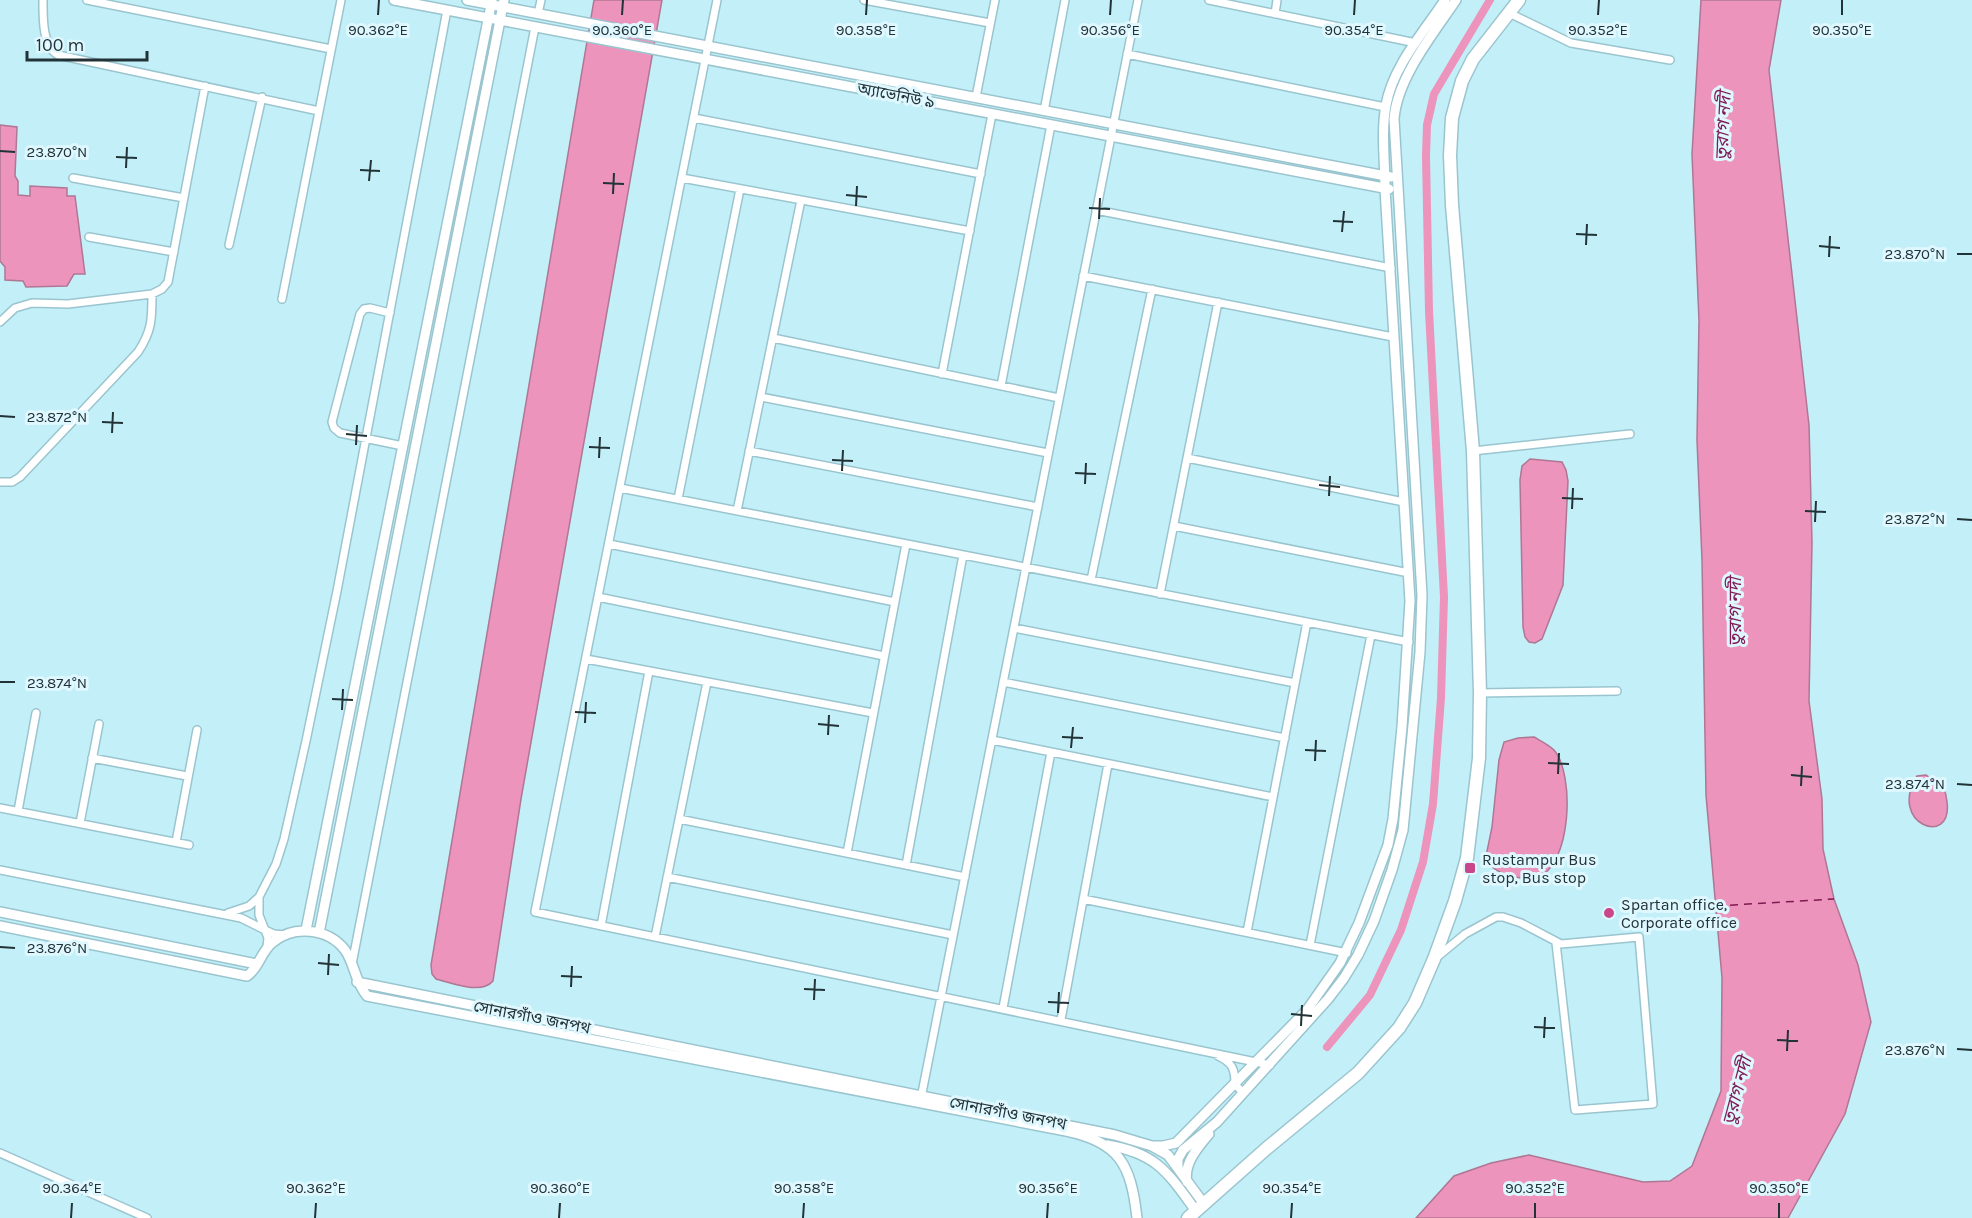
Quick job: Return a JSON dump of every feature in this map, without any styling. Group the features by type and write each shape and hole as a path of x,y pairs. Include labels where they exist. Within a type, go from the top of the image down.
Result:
{"highway":[{"path":"1196,1211 1358,1073 1399,1028 1414,1003 1434,959 1455,901 1467,858 1479,758 1480,693 1473,451 1452,205 1450,155 1452,118 1462,81 1473,59 1519,0"}],"street":[{"path":"43,0 46,36 54,54 319,111"},
{"path":"87,0 331,49"},
{"path":"282,299 341,0"},
{"name":"অ্যাভেনিউ ৯","path":"394,0 1397,191"},
{"name":"অ্যাভেনিউ ৯","path":"467,0 503,3 538,14 1396,178"},
{"path":"538,14 541,0"},
{"path":"717,0 535,912 1256,1060 1270,1065"},
{"path":"864,0 990,23"},
{"path":"976,98 995,0"},
{"path":"1044,111 1065,0"},
{"path":"921,1100 1138,0"},
{"path":"1209,0 1416,43"},
{"path":"1275,14 1277,0"},
{"path":"1176,1183 1169,1167 1168,1155 1176,1143 1307,1010 1347,953 1381,866 1394,819 1409,642 1409,573 1385,189 1386,107 1392,85 1416,43 1445,0"},
{"path":"1178,1167 1178,1159 1183,1150 1217,1122 1270,1065 1344,978 1374,921 1403,830 1420,652 1422,595 1394,119 1396,101 1404,81 1456,0"},
{"path":"306,930 492,2"},
{"path":"319,933 503,3"},
{"path":"224,913 243,909 255,902 276,864 284,839 337,591 447,10"},
{"path":"1509,14 1571,43 1670,60"},
{"path":"351,968 535,27"},
{"path":"1127,54 1386,107"},
{"path":"0,322 15,308 32,303 68,304 152,294 162,289 168,282 205,87"},
{"path":"229,245 261,97"},
{"path":"942,374 992,114"},
{"path":"694,118 981,174"},
{"path":"1001,386 1051,125"},
{"path":"73,178 184,198"},
{"path":"682,178 970,231"},
{"path":"678,499 740,189"},
{"path":"737,511 801,200"},
{"path":"1096,210 1391,268"},
{"path":"89,237 174,252"},
{"path":"1083,276 1393,337"},
{"path":"434,288 446,290"},
{"path":"1091,580 1152,290"},
{"path":"0,482 12,482 20,477 138,352 148,337 152,324 152,294"},
{"path":"1160,594 1218,302"},
{"path":"390,313 370,308 364,309 360,314 332,422 334,428 340,433 403,446"},
{"path":"773,338 1059,398"},
{"path":"761,397 1048,453"},
{"path":"1473,451 1630,434"},
{"path":"750,451 1038,507"},
{"path":"1187,458 1404,502"},
{"path":"620,488 1409,642"},
{"path":"1173,526 1409,573"},
{"path":"609,544 895,602"},
{"path":"848,853 906,544"},
{"path":"906,865 963,555"},
{"path":"598,597 884,656"},
{"path":"1247,932 1307,622"},
{"path":"1014,628 1295,683"},
{"path":"1310,945 1371,635"},
{"path":"586,659 873,713"},
{"path":"601,926 649,671"},
{"path":"655,937 707,682"},
{"path":"1003,682 1285,738"},
{"path":"1480,693 1617,691"},
{"path":"18,811 36,713"},
{"path":"80,823 99,724"},
{"path":"176,842 197,730"},
{"path":"992,740 1273,797"},
{"path":"1003,1008 1051,752"},
{"path":"92,758 187,776"},
{"path":"1061,1020 1108,764"},
{"path":"0,808 189,845"},
{"path":"679,819 965,877"},
{"path":"0,870 224,913 248,920 274,934 286,935"},
{"path":"667,877 953,935"},
{"path":"0,926 247,976 267,947 266,930 259,915 259,897"},
{"path":"1083,899 1347,953"},
{"path":"0,912 257,964"},
{"path":"309,917 321,919"},
{"path":"1434,959 1465,934 1496,917 1521,923 1556,943 1571,944 1639,937 1653,1104 1575,1110 1556,943"},
{"path":"267,947 286,935 306,930 319,933 344,950 357,982"},
{"name":"সোনারগাঁও জনপথ","path":"357,982 367,996 921,1100"},
{"name":"সোনারগাঁও জনপথ","path":"357,982 1103,1139"},
{"path":"1205,1050 1221,1057 1231,1065 1235,1073 1234,1084"},
{"path":"1234,1084 1244,1093"},
{"path":"1196,1211 1186,1177 1188,1165 1217,1122"},
{"path":"1103,1139 1146,1156 1161,1167 1196,1211"},
{"path":"1103,1139 1152,1146 1176,1143"},
{"path":"1103,1139 1125,1168 1133,1192 1137,1218"},
{"path":"1152,1146 1168,1155 1188,1183"},
{"path":"0,1153 147,1218"}],"water":[{"path":"594,0 662,0 521,799 493,981 481,987 466,987 436,979 432,974 431,965"},
{"name":"তুরাগ নদী","path":"1701,0 1781,0 1769,70 1809,425 1812,542 1809,701 1822,799 1823,849 1834,899 1858,965 1871,1022 1845,1114 1788,1218 1416,1218 1454,1176 1491,1163 1529,1155 1643,1182 1670,1181 1692,1166 1721,1091 1722,978 1706,795 1702,560 1697,440 1699,321 1692,154"},
{"path":"0,125 17,127 15,176 18,181 18,195 30,196 30,186 67,188 67,196 75,196 85,274 74,274 67,286 26,287 23,281 5,280 5,267 0,261"},
{"path":"1530,459 1562,462 1568,481 1563,585 1542,639 1535,643 1529,642 1525,637 1523,627 1520,480 1522,466"},
{"path":"1534,737 1554,750 1561,762 1567,798 1566,819 1557,857 1548,870 1536,878 1522,878 1502,873 1485,861 1492,827 1499,760 1504,742"},
{"path":"1926,775 1938,782 1946,793 1946,816 1941,824 1932,827 1923,824 1915,817 1910,807 1910,793 1917,776"}],"waterway":[{"path":"1327,1047 1370,995 1401,930 1423,862 1433,804 1441,698 1444,597 1429,311 1427,125 1434,94 1490,0"}],"ferry route":[{"path":"1716,906 1834,899"}],"place":[{"name":"Rustampur Bus stop, Bus stop","path":"1470,868"},
{"name":"Spartan office, Corporate office","path":"1609,913"}]}
